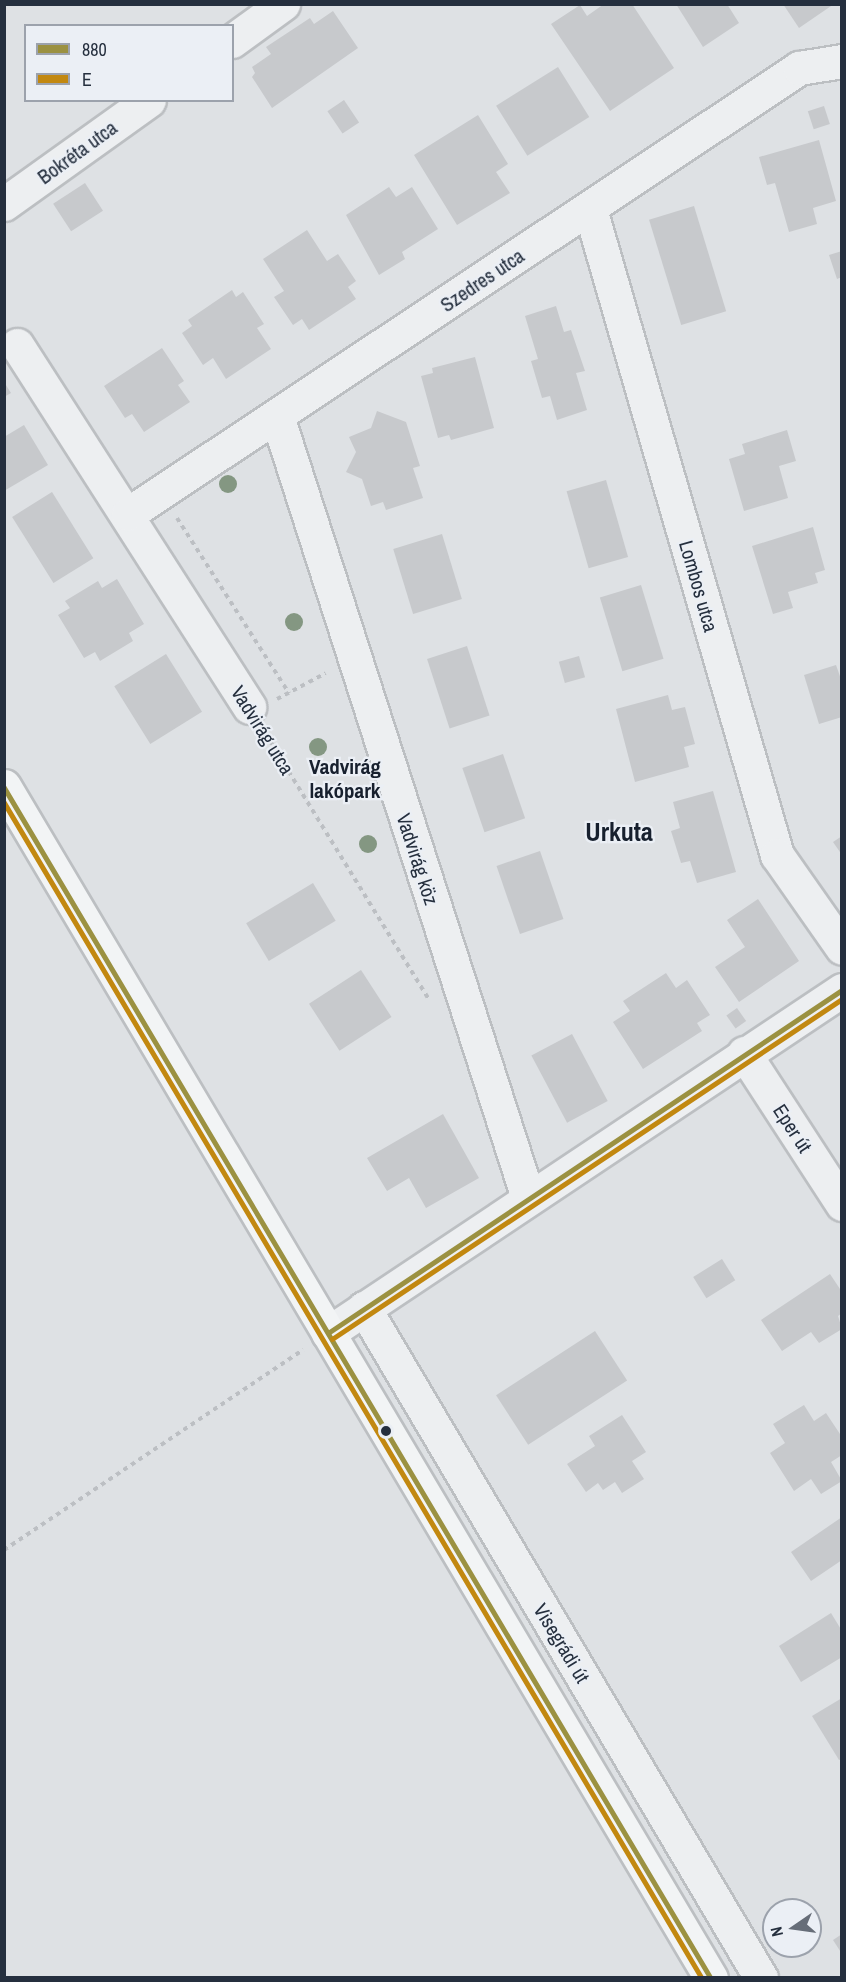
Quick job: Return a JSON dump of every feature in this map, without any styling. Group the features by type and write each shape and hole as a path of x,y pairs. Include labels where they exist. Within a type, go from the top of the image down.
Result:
{"main road":[{"path":"4,786 711,1977"}],"street":[{"path":"234,40 283,4"},
{"name":"Szedres utca","path":"128,514 799,68 842,61"},
{"name":"Bokréta utca","path":"4,204 146,102"},
{"name":"Lombos utca","path":"590,209 777,855 842,948"},
{"name":"Vadvirág utca","path":"17,345 128,514 249,707"},
{"name":"Vadvirág köz","path":"277,416 528,1198"},
{"path":"327,1333 744,1053 842,990"},
{"name":"Eper út","path":"744,1053 842,1204"},
{"name":"Visegrádi út","path":"364,1308 761,1977"}],"path":[{"path":"161,492 289,693"},
{"path":"249,707 260,709 354,659"},
{"name":"Vadvirág utca","path":"249,707 435,1008"},
{"path":"4,1550 327,1333"}],"building":[{"path":"604,4 632,4 674,68 610,111 551,24 580,5 587,16"},
{"path":"676,4 727,4 739,23 703,47"},
{"path":"783,4 834,4 799,28"},
{"path":"333,11 358,48 272,108 252,77 255,73 252,67 271,54 266,47 310,18 314,24"},
{"path":"558,67 589,117 527,156 496,106"},
{"path":"344,100 359,122 343,134 327,111"},
{"path":"824,106 830,124 814,129 808,111"},
{"path":"478,115 508,164 496,172 510,193 457,225 414,155"},
{"path":"819,140 836,201 813,208 817,224 789,232 775,183 767,185 759,157"},
{"path":"85,183 103,211 71,231 53,204"},
{"path":"389,187 396,197 412,187 438,229 402,252 405,259 379,275 346,215"},
{"path":"694,206 726,311 681,325 649,220"},
{"path":"307,230 327,261 338,254 356,281 348,287 356,299 309,330 302,319 293,325 274,297 284,291 263,259"},
{"path":"842,251 842,277 837,279 829,255"},
{"path":"232,290 236,297 243,292 264,324 257,328 271,349 226,379 213,358 203,365 182,333 192,326 188,320"},
{"path":"556,306 564,332 571,330 585,371 576,373 587,410 557,420 550,396 542,398 531,361 538,359 525,316"},
{"path":"162,348 184,381 178,385 190,402 144,432 132,414 125,418 104,386"},
{"path":"475,357 494,428 451,440 449,435 438,438 421,376 433,373 432,368"},
{"path":"4,382 11,393 4,397"},
{"path":"377,411 406,422 420,466 413,468 423,498 386,510 383,502 371,506 362,479 346,472 356,452 349,437 371,428"},
{"path":"24,425 48,465 4,491 4,437"},
{"path":"787,430 796,461 779,466 788,498 744,511 729,459 745,454 742,444"},
{"path":"606,480 628,557 589,568 567,491"},
{"path":"52,492 93,558 53,583 12,517"},
{"path":"813,527 825,570 815,573 818,583 788,592 793,608 773,614 752,546"},
{"path":"442,534 462,599 413,614 393,549"},
{"path":"117,579 144,624 129,633 133,641 100,661 95,652 84,658 58,615 70,608 65,601 98,581 102,588"},
{"path":"641,585 664,659 622,671 600,598"},
{"path":"467,646 490,715 450,728 427,659"},
{"path":"166,654 202,712 150,744 114,686"},
{"path":"579,656 585,677 565,683 559,662"},
{"path":"836,665 842,682 842,717 819,724 804,675"},
{"path":"668,695 672,710 685,707 695,744 684,747 689,767 635,782 616,709"},
{"path":"503,754 525,818 484,832 462,768"},
{"path":"713,791 736,872 697,883 690,861 681,863 671,831 680,828 673,802"},
{"path":"842,836 842,855 833,842"},
{"path":"540,851 563,919 520,934 497,866"},
{"path":"313,883 336,921 269,961 246,923"},
{"path":"758,899 799,961 739,1002 715,967 745,947 727,920"},
{"path":"361,970 391,1017 340,1051 309,1004"},
{"path":"666,973 676,988 687,980 710,1015 697,1023 702,1031 643,1069 613,1022 630,1011 623,1001"},
{"path":"737,1008 746,1021 736,1029 726,1015"},
{"path":"572,1034 608,1101 567,1123 531,1056"},
{"path":"443,1114 479,1178 426,1208 409,1178 387,1191 367,1158"},
{"path":"722,1259 735,1280 706,1298 693,1277"},
{"path":"830,1274 842,1292 842,1313 838,1316 842,1329 819,1343 811,1332 782,1351 761,1320"},
{"path":"595,1331 627,1380 528,1445 496,1395"},
{"path":"804,1405 814,1421 826,1413 842,1437 842,1455 831,1462 842,1481 821,1494 811,1479 794,1491 770,1453 785,1443 773,1424"},
{"path":"622,1415 646,1452 632,1461 644,1479 622,1493 615,1482 603,1490 598,1483 586,1492 567,1464 595,1446 589,1436"},
{"path":"842,1517 842,1560 811,1581 791,1552"},
{"path":"831,1613 842,1631 842,1657 801,1682 779,1646"},
{"path":"842,1698 842,1759 839,1760 812,1716"},
{"path":"842,1934 842,1954 833,1940"}],"transit line":[{"name":"880","path":"4,787 711,1978"},
{"name":"E","path":"4,802 702,1978"},
{"name":"880","path":"328,1333 842,990"},
{"name":"E","path":"332,1339 842,999"}],"district":[{"name":"Vadvirág lakópark","path":"345,779"},
{"name":"Urkuta","path":"619,832"}]}
